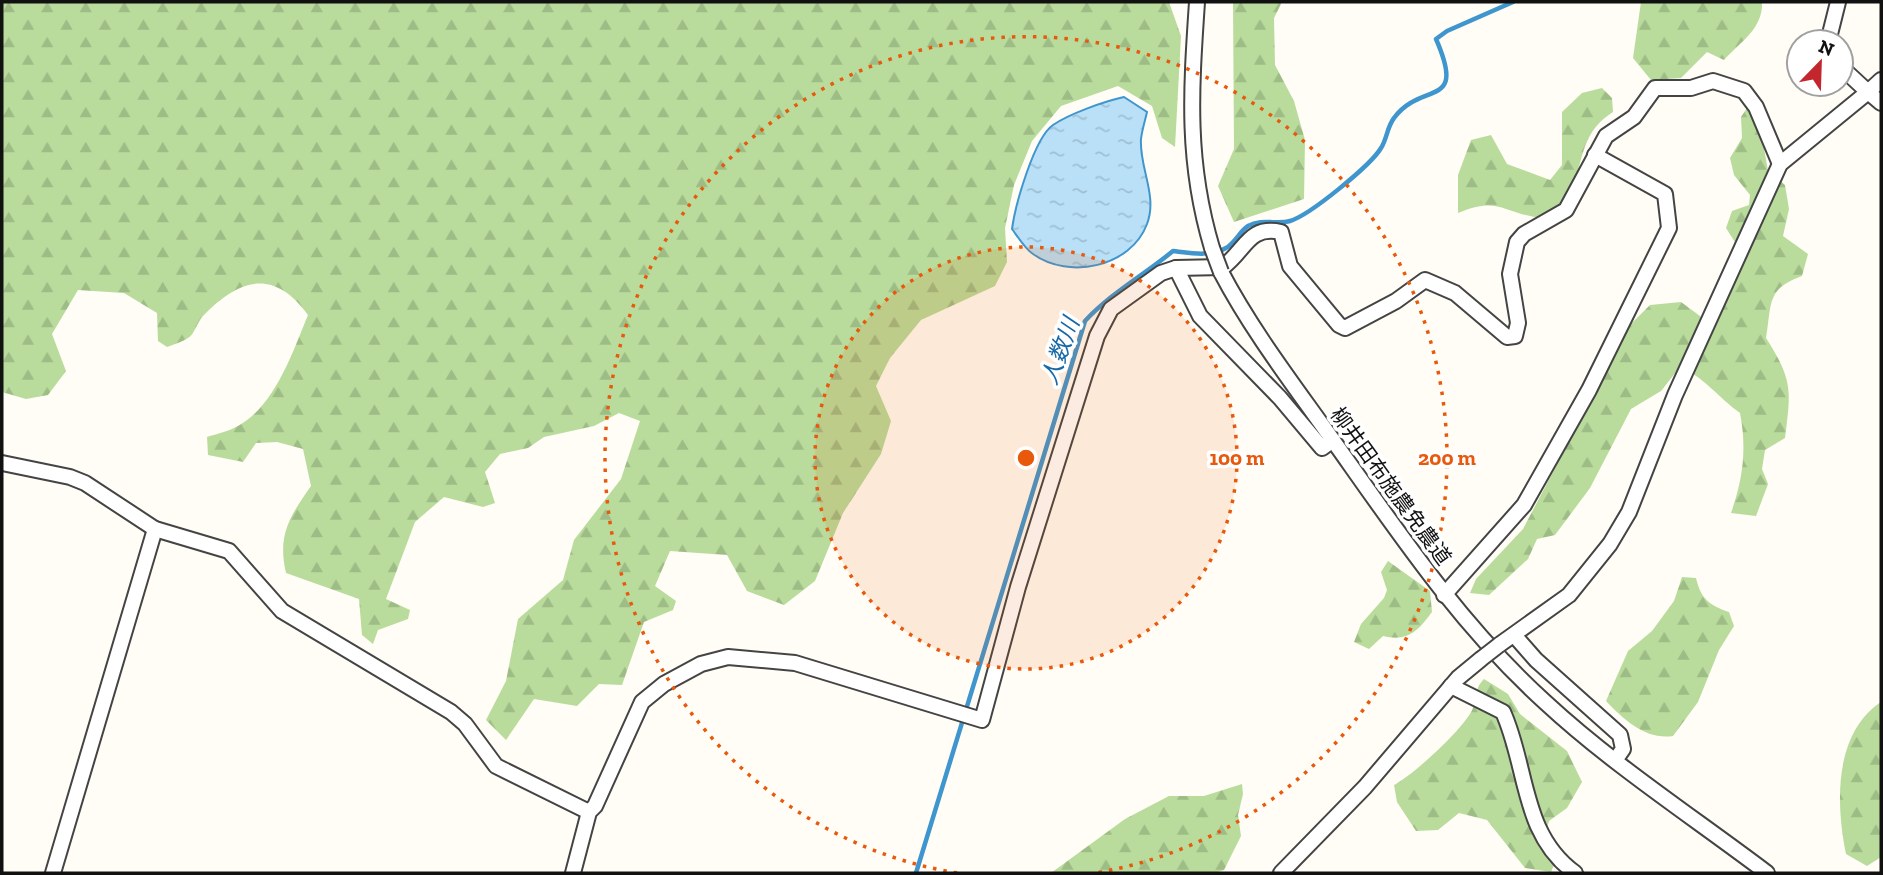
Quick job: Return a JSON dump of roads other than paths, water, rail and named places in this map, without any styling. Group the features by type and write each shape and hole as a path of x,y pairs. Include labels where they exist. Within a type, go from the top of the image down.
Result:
{"street":[{"name":"柳井田布施農免農道","path":"1198,2 1192,89 1192,154 1199,205 1212,248 1238,304 1444,595 1502,660 1546,704 1767,873"},
{"path":"1832,28 1838,2"},
{"path":"1855,79 1881,103"},
{"path":"1281,873 1365,787 1451,686 1499,645 1569,595 1609,544 1629,512 1681,382 1780,164 1881,80"},
{"path":"573,873 589,812 595,806 642,702 664,684 701,664 728,657 795,663 982,720 1018,587 1097,336 1111,309 1161,273 1176,268 1223,267 1258,232 1268,229 1281,232 1290,265 1339,325 1345,328 1396,300 1425,280 1455,293 1507,337 1515,336 1518,323 1510,274 1517,242 1524,234 1566,210 1606,136 1634,117 1655,88 1691,88 1713,81 1744,91 1756,107 1780,164"},
{"path":"1444,595 1532,492 1589,390 1669,228 1665,194 1595,155"},
{"path":"1176,268 1200,316 1280,398 1322,448 1333,440"},
{"path":"2,463 70,477 85,483 155,528 229,551 282,611 451,712 465,724 496,766 589,812"},
{"path":"53,873 155,528"},
{"path":"1514,635 1536,660 1620,735 1623,749 1616,759"},
{"path":"1451,686 1503,712 1536,826 1548,847 1575,873"}],"water":[{"path":"1124,97 1147,112 1141,150 1150,203 1147,224 1139,239 1128,250 1098,265 1064,266 1048,262 1030,252 1012,229 1021,189 1032,158 1046,132 1053,125 1087,108"}],"waterway":[{"name":"人数川","path":"916,873 1085,321 1173,251 1200,254 1220,251 1229,246 1248,226 1259,222 1290,221 1325,200 1375,156 1394,118 1405,107 1444,85 1444,61 1436,39 1447,31 1513,2"}]}
